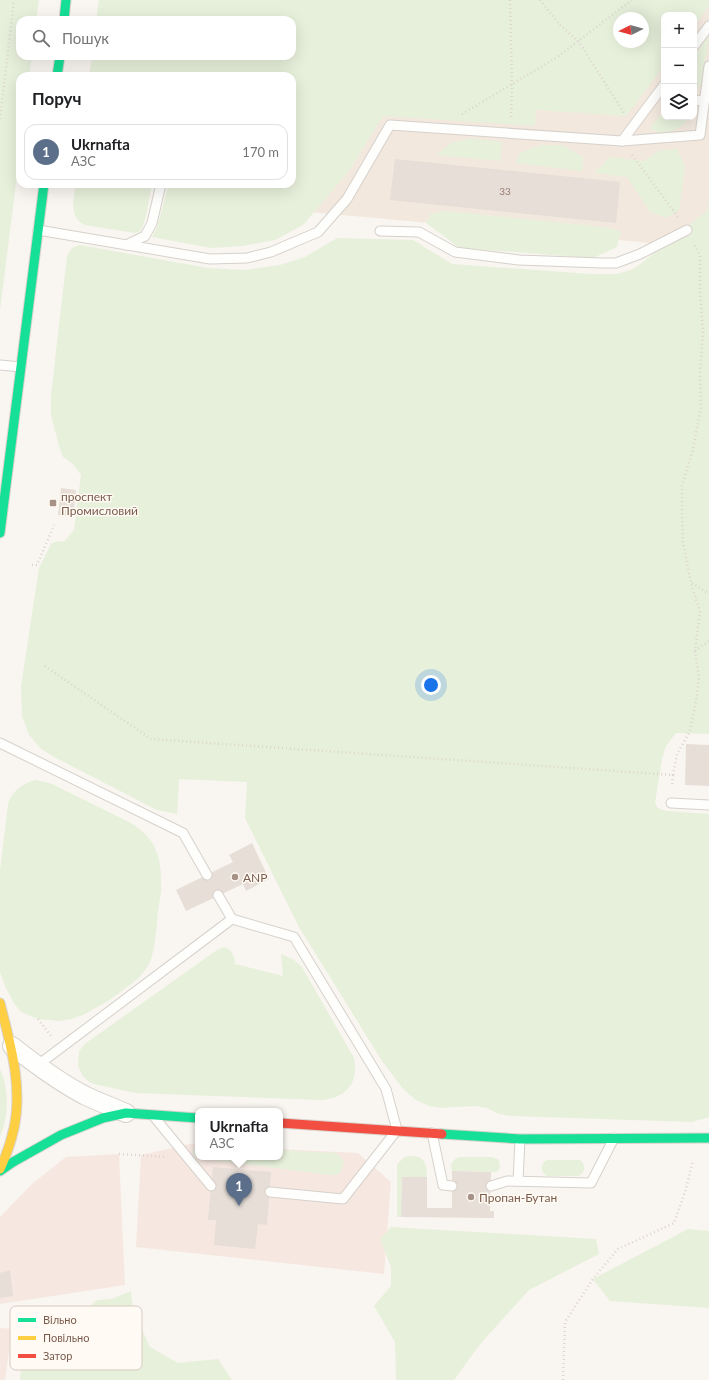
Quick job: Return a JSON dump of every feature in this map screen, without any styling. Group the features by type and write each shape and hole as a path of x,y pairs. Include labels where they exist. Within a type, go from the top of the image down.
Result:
{"street":[{"path":"64,16 66,0"},
{"path":"58,72 59,60"},
{"path":"0,533 43,188"},
{"path":"0,1003 6,1041 16,1076 17,1108 10,1142 0,1170"},
{"path":"6,1041 38,1065 85,1096 126,1113"},
{"path":"0,1170 61,1135 102,1118 126,1113 195,1118"},
{"path":"283,1123 520,1139 709,1138"}],"lane":[{"path":"697,42 709,26"},
{"path":"38,230 210,259 247,258 271,252 318,232 348,199 390,125 622,141 700,135 709,66"},
{"path":"622,141 660,97"},
{"path":"697,100 704,101"},
{"path":"126,245 145,236 152,223 160,188"},
{"path":"380,231 418,232 455,252 518,260 616,263 640,254 687,230"},
{"path":"0,365 21,367"},
{"path":"0,743 183,833 207,875"},
{"path":"671,803 709,805"},
{"path":"218,895 232,920 294,938 386,1089 397,1130 343,1200 270,1192"},
{"path":"38,1065 232,920"},
{"path":"152,1115 211,1186"},
{"path":"432,1133 443,1185 452,1186"},
{"path":"491,1186 507,1181 591,1182 614,1138"},
{"path":"518,1181 520,1139"}],"path":[{"path":"0,119 14,0"},
{"path":"510,0 512,85 511,134"},
{"path":"540,0 560,25 579,42 626,116 622,141 687,230 700,254 700,292 703,332 700,371 701,407 693,449 682,486 683,542 691,583 700,612 695,651 699,677 696,702 689,733 677,754 673,776 671,803"},
{"path":"436,129 556,58 579,42 632,0"},
{"path":"32,565 37,565 54,525"},
{"path":"691,583 709,594"},
{"path":"695,651 709,641"},
{"path":"45,666 151,739 673,776"},
{"path":"563,1380 565,1322 593,1279 618,1249 674,1223 686,1190 698,1138"},
{"path":"119,1154 189,1159"}],"shaded area":[{"path":"709,0 709,225 706,248 265,208 288,188 296,188 296,72 292,72 292,60 296,60 296,20"},
{"path":"189,1144 195,1144 195,1160 283,1160 283,1149 358,1153 391,1182 384,1274 136,1247 141,1155"},
{"path":"119,1154 125,1285 0,1304 0,1217 32,1184 66,1157"},
{"path":"0,1328 10,1329 10,1344 5,1380 0,1380"}],"green space":[{"path":"0,0 39,0 37,16 16,16 16,60 31,60 30,72 16,72 16,184 0,311"},
{"path":"99,0 709,0 709,6 697,22 697,12 661,12 661,70 626,116 536,110 535,126 383,116 349,171 303,225 275,240 243,246 211,248 152,237 157,227 168,188 296,188 296,72 90,72 91,60 296,60 296,16 97,16"},
{"path":"709,36 701,85 697,89 697,84 697,52"},
{"path":"661,115 661,120 686,120 679,128 664,133 655,131 651,128"},
{"path":"472,138 502,142 500,161 436,155 451,143"},
{"path":"541,145 562,145 583,157 582,171 515,163 520,153"},
{"path":"677,149 685,167 679,210 667,218 650,212 627,177 594,173 610,157 644,161 658,151"},
{"path":"75,188 151,188 144,223 139,232 135,233 85,225 76,217 73,201"},
{"path":"709,197 709,734 676,733 666,746 662,759 655,803 658,808 666,811 709,814 709,1117 692,1122 512,1116 499,1114 487,1108 475,1106 440,1108 429,1106 416,1100 404,1090 382,1061 299,927 245,818 247,782 179,779 177,814 157,810 56,758 41,749 29,735 22,716 21,686 39,568 51,544 65,541 74,530 81,475 73,464 63,457 51,415 51,395 67,256 72,248 80,245 208,268 244,270 280,265 305,257 337,238 413,240 452,264 591,274 616,274 631,270 639,265 707,211"},
{"path":"446,211 603,227 621,231 617,247 593,258 460,248 426,223 431,214"},
{"path":"35,780 50,783 139,828 147,836 156,850 161,870 161,891 155,939 153,953 148,966 139,978 108,1001 83,1015 59,1021 38,1019 21,1012 6,988 0,972 0,871 8,804 18,789 26,783"},
{"path":"224,947 230,950 234,957 235,964 283,976 281,954 294,960 302,967 354,1058 355,1075 348,1088 343,1093 336,1097 320,1100 135,1093 94,1084 89,1082 82,1075 78,1065 79,1051 86,1043 217,950"},
{"path":"0,1069 5,1085 7,1103 5,1120 0,1137"},
{"path":"195,1148 195,1157 194,1156 193,1152"},
{"path":"283,1150 336,1153 342,1158 344,1163 340,1173 330,1175 212,1160 283,1160"},
{"path":"416,1156 422,1159 426,1165 427,1177 402,1177 401,1217 397,1217 397,1164 405,1157"},
{"path":"459,1157 492,1157 499,1160 500,1167 498,1171 494,1172 452,1171 452,1162"},
{"path":"547,1160 580,1160 583,1163 584,1171 579,1176 547,1176 542,1170 542,1166"},
{"path":"391,1227 596,1239 599,1254 529,1290 481,1343 454,1380 396,1380 395,1342 374,1306 391,1286 391,1267 380,1239"},
{"path":"688,1229 709,1231 709,1308 610,1301 593,1279"},
{"path":"131,1291 133,1306 90,1306 97,1300 111,1299"},
{"path":"142,1330 150,1347 178,1363 218,1359 232,1380 20,1380 21,1370 142,1370"}],"building":[{"path":"395,159 620,182 616,223 390,200"},
{"path":"61,488 76,490 73,517 58,515"},
{"path":"686,744 709,745 709,786 685,785"},
{"name":"ANP","path":"252,843 269,879 246,891 243,884 186,911 176,890 233,862 229,855"},
{"path":"213,1167 271,1172 267,1225 258,1224 255,1249 214,1245 216,1220 208,1220"},
{"name":"Пропан-Бутан","path":"452,1171 491,1172 490,1211 494,1211 494,1218 401,1217 402,1177 427,1177 427,1208 452,1208"},
{"path":"10,1270 13,1296 0,1298 0,1273"}],"traffic: fast":[{"path":"64,16 66,0"},
{"path":"58,72 59,60"},
{"path":"0,533 43,188"},
{"path":"0,1171 61,1135 103,1118 126,1113 195,1118"},
{"path":"442,1134 520,1139 709,1138"}],"traffic: slow":[{"path":"0,1003 14,1065 17,1096 13,1133 0,1169"}],"traffic: jam":[{"path":"283,1123 442,1134"}],"place":[{"name":"проспект Промисловий","path":"53,503"},
{"name":"ANP","path":"235,877"},
{"name":"Пропан-Бутан","path":"471,1197"},
{"name":"Ukrnafta","path":"239,1206"}]}
